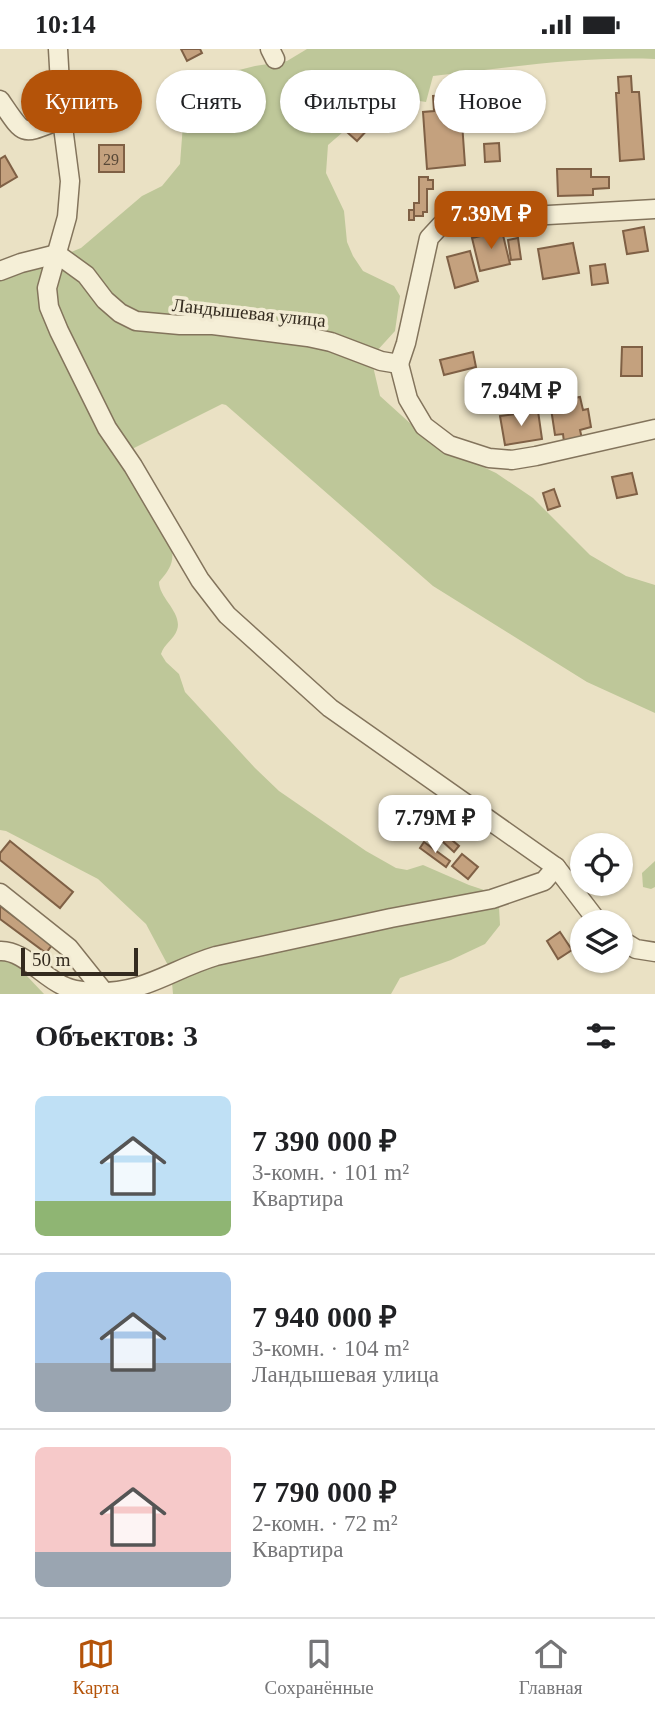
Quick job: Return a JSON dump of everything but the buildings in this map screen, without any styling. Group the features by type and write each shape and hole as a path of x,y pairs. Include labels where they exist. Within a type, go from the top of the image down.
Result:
{"street":[{"path":"58,49 59,70"},
{"path":"0,100 21,130"},
{"path":"64,133 70,181 67,217 47,288 49,307 107,428 133,465 200,580 227,615 330,708 556,867 589,910"},
{"path":"655,209 460,220 441,225 429,238 399,364 408,399 424,426 449,445 489,458 512,460 536,456 655,429"},
{"path":"0,271 57,254"},
{"name":"Ландышевая улица","path":"57,254 86,275 105,300 120,313 136,321 213,325 308,337 331,342 381,361 399,364"},
{"path":"0,950 16,954 66,988 105,993 124,992 144,987 194,963 216,956 492,899 544,881 556,867"},
{"path":"0,893 69,947 105,993"},
{"path":"633,947 655,952"}],"green space":[{"path":"307,49 655,49 655,59 571,61 483,70 434,70 426,102 420,101 420,70 280,70 280,133 342,133 328,145 326,173 344,211 347,242 363,271 394,286 400,296 395,331 375,353 372,362 380,396 432,443 496,473 533,498 590,555 626,576 655,585 655,713 587,682 433,586 226,405 222,404 132,449 122,467 171,547 172,563 159,582 178,624 176,633 161,654 179,674 185,692 279,791 366,851 396,868 407,870 423,865 490,892 499,907 500,925 485,944 451,960 400,978 391,994 173,994 171,971 146,924 98,879 0,830 0,281 81,248 142,196 162,186 180,164 182,133 266,133 266,70 239,70 287,61"},
{"path":"655,861 655,887 643,887 642,873"},
{"path":"8,956 44,994 0,994 0,959"}]}
